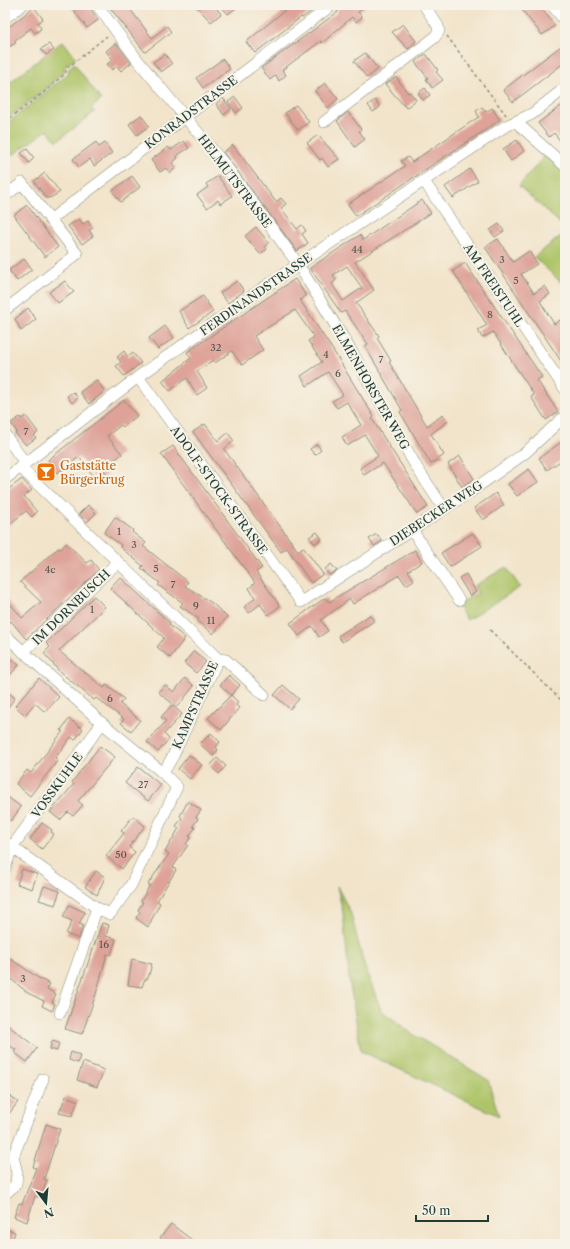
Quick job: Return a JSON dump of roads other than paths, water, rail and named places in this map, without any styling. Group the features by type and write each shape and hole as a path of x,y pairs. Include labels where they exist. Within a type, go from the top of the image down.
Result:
{"street":[{"path":"5,18 22,5"},
{"name":"HELMUTSTRASSE","path":"97,5 139,62 226,166 298,264"},
{"name":"KONRADSTRASSE","path":"50,220 332,5"},
{"path":"324,122 434,38 438,31 437,22 424,5"},
{"path":"552,5 565,21"},
{"name":"FERDINANDSTRASSE","path":"5,479 138,377 298,264 504,128 532,114 565,88"},
{"path":"516,122 565,166"},
{"name":"AM FREISTUHL","path":"424,181 565,390"},
{"path":"5,196 22,183 77,254 5,310"},
{"name":"ELMENHORSTER WEG","path":"298,264 356,359 418,468 444,509"},
{"name":"ADOLF-STOCK-STRASSE","path":"138,377 301,602"},
{"name":"DIEBECKER WEG","path":"301,602 444,509 525,453 565,416"},
{"name":"KAMPSTRASSE","path":"5,435 23,465 118,562 218,659 173,756 163,773"},
{"path":"412,530 459,600"},
{"name":"IM DORNBUSCH","path":"24,652 118,562"},
{"path":"5,635 102,723 163,773 177,787 131,885 110,914 97,908 8,844"},
{"path":"218,659 226,660 264,695"},
{"name":"VOSSKUHLE","path":"5,868 8,844 102,723"},
{"path":"60,1013 97,908"},
{"path":"5,1194 16,1184 17,1173 13,1157 43,1079"}],"place":[{"name":"Gaststätte Bürgerkrug","path":"46,472"}]}
